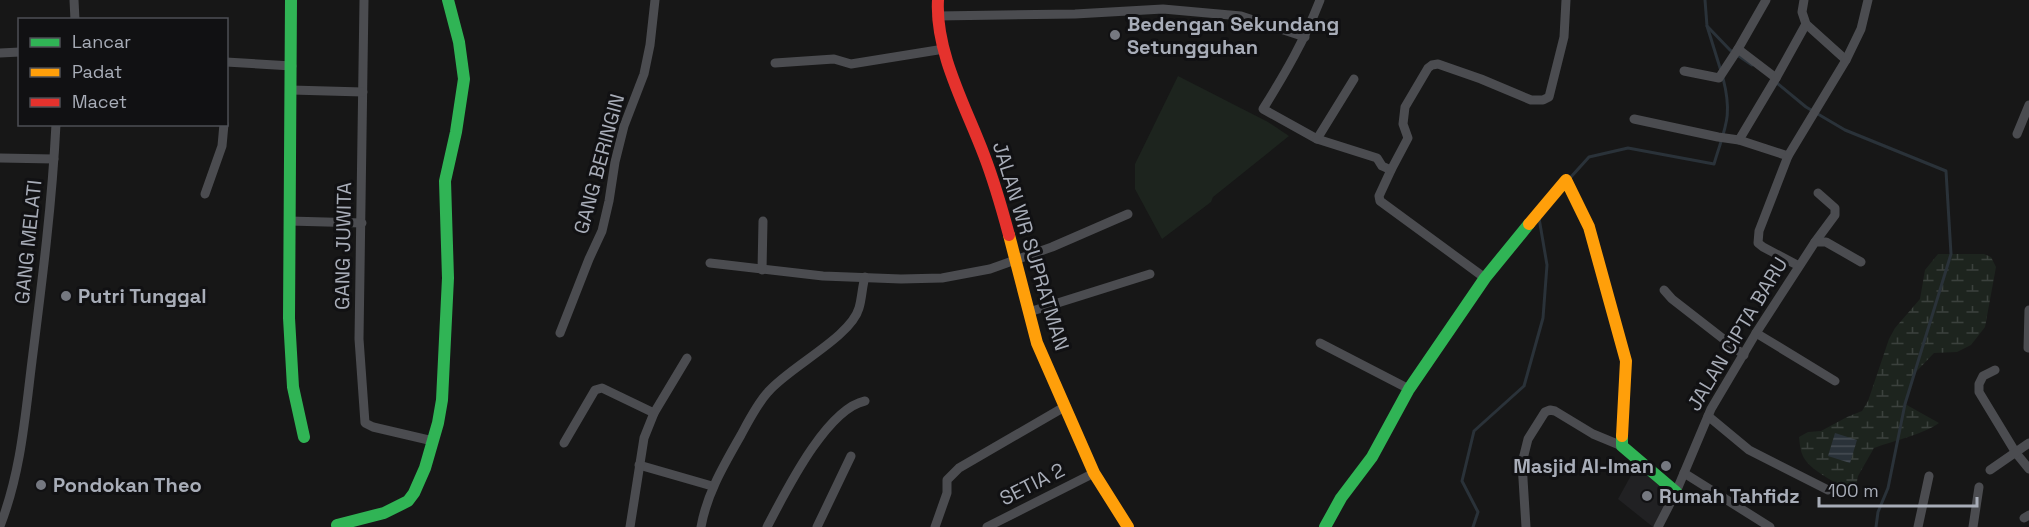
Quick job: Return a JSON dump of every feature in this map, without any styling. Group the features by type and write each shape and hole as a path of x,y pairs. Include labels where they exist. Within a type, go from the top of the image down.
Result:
{"main road":[{"path":"291,0 289,318 293,387 304,437"},
{"path":"337,525 388,511 408,500 423,475 442,400 448,278 445,180 456,132 464,79 459,42 448,0"},
{"name":"JALAN WR SUPRATMAN","path":"938,0 937,16 944,49 967,117 984,155 1006,225 1013,259 1037,343 1094,473 1128,527"},
{"path":"1325,527 1341,498 1372,457 1409,389 1485,278 1568,182 1589,227 1626,361 1622,446 1676,492"}],"street":[{"path":"74,0 75,18"},
{"name":"GANG JUWITA","path":"364,0 359,339 365,423 373,427 433,441"},
{"name":"GANG BERINGIN","path":"560,333 602,231 624,126 644,74 655,0"},
{"path":"1168,0 1170,11"},
{"path":"1320,0 1305,37 1263,109 1317,138 1377,158 1382,166 1391,170"},
{"path":"1485,278 1380,201 1379,196 1408,138 1403,124 1406,107 1428,68 1432,65 1438,64 1481,79 1531,100 1543,100 1549,97 1564,37 1566,0"},
{"path":"1684,71 1722,74 1766,0"},
{"path":"1804,0 1802,12 1806,24 1846,60"},
{"path":"1799,266 1763,247 1758,243 1758,237 1788,156 1846,60 1861,29 1868,0"},
{"path":"937,16 1075,14 1163,9 1241,16 1305,37"},
{"path":"1735,139 1774,82 1806,24"},
{"path":"775,63 834,59 850,64 944,49"},
{"path":"0,53 18,52"},
{"path":"1736,52 1774,82"},
{"path":"228,62 292,66"},
{"path":"1317,138 1354,79"},
{"path":"291,90 363,92"},
{"path":"2017,134 2029,105"},
{"path":"1634,119 1735,139 1788,156"},
{"name":"GANG MELATI","path":"0,526 2,513 15,482 22,446 43,277 56,126"},
{"path":"205,194 222,146 224,126"},
{"path":"0,158 54,159"},
{"name":"JALAN CIPTA BARU","path":"1658,527 1676,492 1708,416 1756,333 1835,215 1835,208 1818,193"},
{"path":"710,263 823,276 942,278 990,269 1052,247 1128,214"},
{"path":"289,221 362,223"},
{"path":"762,270 763,221"},
{"path":"1815,242 1826,242 1861,262"},
{"path":"1029,312 1150,274"},
{"path":"701,527 712,486 768,392 782,378 841,333 853,320 859,309 860,291 865,277"},
{"path":"1664,290 1672,299 1744,355"},
{"path":"2028,348 2029,310"},
{"path":"1756,333 1835,381"},
{"path":"1320,343 1409,389"},
{"path":"630,527 644,438 654,413 687,358"},
{"path":"1995,370 1983,376 1979,384 1979,392 2016,453 2029,469"},
{"path":"564,443 598,388 654,413"},
{"path":"767,527 801,463 831,423 855,404 865,401"},
{"path":"935,527 948,493 947,480 959,468 1066,406"},
{"path":"1526,527 1522,475 1524,452 1528,439 1545,412 1555,411 1593,434 1622,446"},
{"path":"1708,416 1749,450 1828,490"},
{"path":"1990,470 2029,444"},
{"path":"818,527 851,456"},
{"path":"639,465 712,486"},
{"name":"SETIA 2","path":"987,527 1094,473"},
{"path":"1684,474 1770,527"},
{"path":"1918,527 1929,476"},
{"path":"1973,527 1979,487"}],"shaded area":[{"path":"1835,433 1857,440 1850,463 1828,456"},
{"name":"Rumah Tahfidz","path":"1639,461 1676,492 1658,527 1653,527 1618,499"}],"green space":[{"path":"1178,76 1268,122 1289,136 1213,197 1211,202 1162,239 1135,189 1135,164"},
{"path":"1938,254 1984,254 1991,257 1996,267 1985,327 1971,345 1957,352 1934,353 1915,373 1905,404 1939,423 1917,434 1874,448 1858,476 1855,491 1849,489 1815,470 1806,461 1799,437 1808,432 1821,431 1862,411 1868,401 1889,339 1895,328 1920,299 1925,270"}],"waterway":[{"path":"1705,0 1707,26 1730,50 1752,65"},
{"path":"1707,26 1721,71"},
{"path":"1570,178 1589,157 1628,148 1714,164 1727,113 1723,78"},
{"path":"1777,83 1806,107 1845,130 1946,171 1951,254 1905,404 1888,488 1878,512 1876,527"},
{"path":"1473,527 1478,512 1462,481 1474,431 1524,386 1543,318 1547,265 1539,218"}],"traffic: fast":[{"path":"291,0 289,318 293,387 304,437"},
{"path":"337,525 384,513 408,501 425,468 438,423 442,400 448,278 445,181 456,132 464,79 459,42 448,0"},
{"path":"1325,527 1341,498 1372,457 1409,389 1485,278 1529,224"},
{"path":"1622,436 1622,446 1676,492"}],"traffic: slow":[{"path":"1529,224 1566,180 1589,227 1626,361 1622,436"},
{"path":"1009,235 1037,343 1094,473 1128,527"}],"traffic: jam":[{"path":"938,0 938,20 946,59 988,165 1009,235"}],"place":[{"name":"Bedengan Sekundang Setungguhan","path":"1115,35"},
{"name":"Putri Tunggal","path":"66,296"},
{"name":"Masjid Al-Iman","path":"1666,466"},
{"name":"Pondokan Theo","path":"41,485"},
{"name":"Rumah Tahfidz","path":"1647,496"}]}
